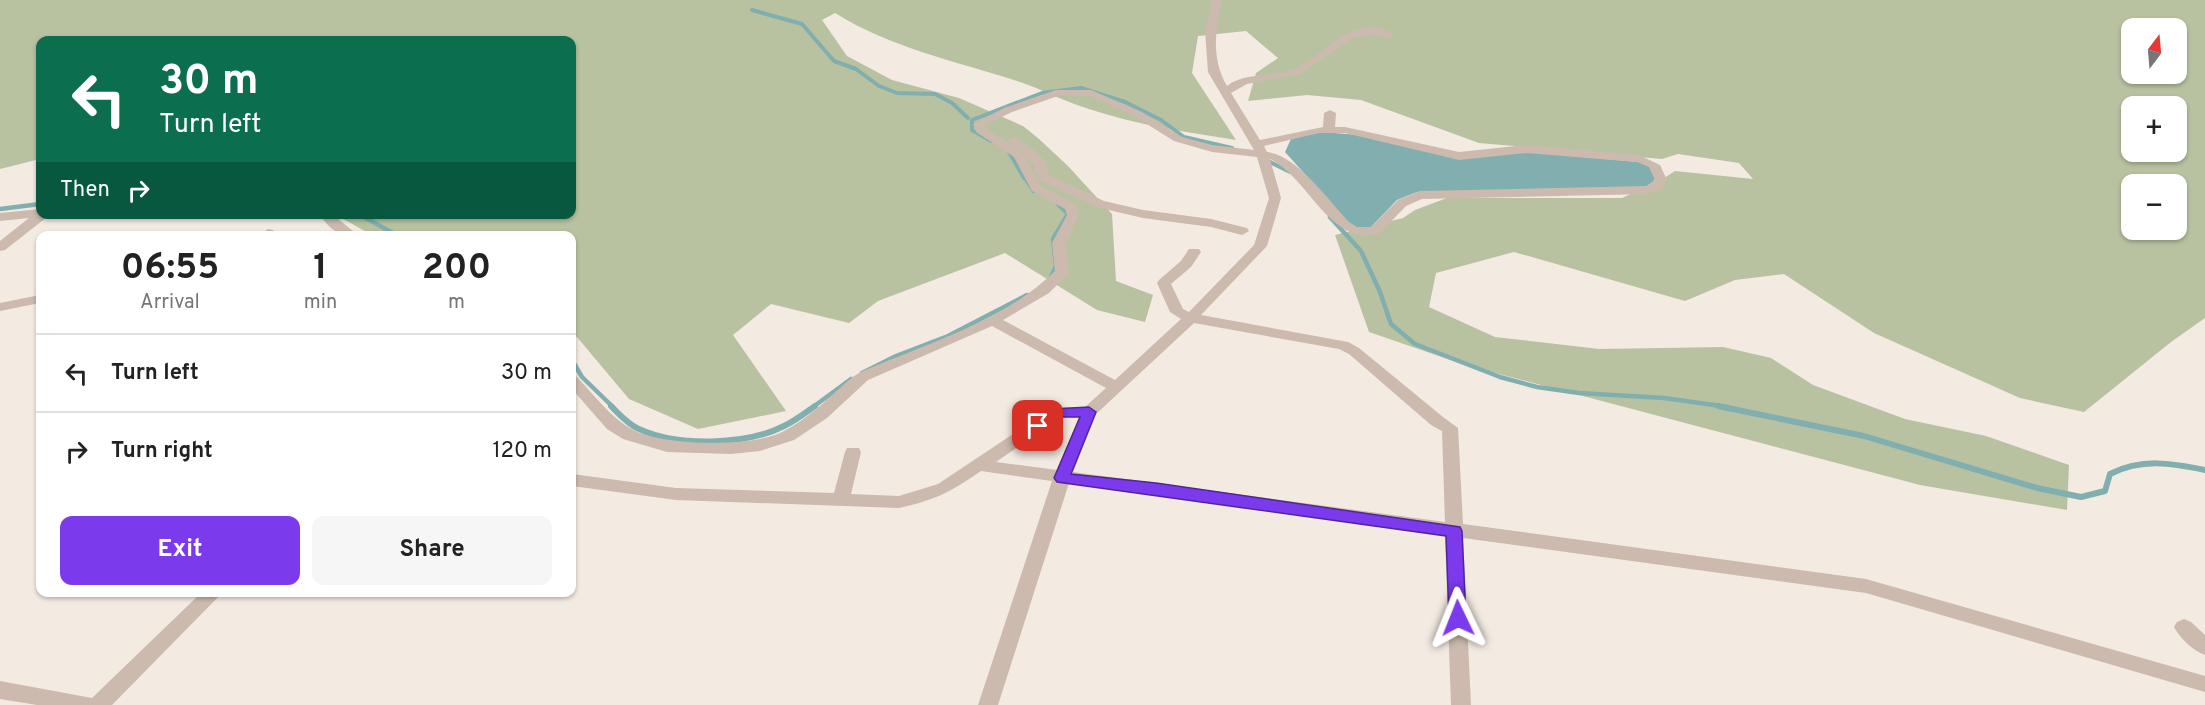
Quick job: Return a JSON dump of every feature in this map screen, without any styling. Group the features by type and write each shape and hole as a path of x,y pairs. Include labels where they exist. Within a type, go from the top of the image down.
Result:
{"street":[{"path":"988,705 1062,478 1089,412 1191,318 1260,246 1275,198 1259,149 1213,72 1210,56 1210,31 1217,0"},
{"path":"1226,91 1233,85 1245,81 1269,79 1296,72 1351,33 1369,31 1389,35"},
{"path":"976,119 1050,95 1080,92 1099,96 1138,114 1178,139 1242,153 1329,130 1362,132 1459,156 1526,149 1638,159 1654,165 1661,180 1656,187 1648,190 1420,195 1402,202 1374,231 1365,232 1354,231 1344,225 1290,166 1259,149"},
{"path":"1329,130 1330,113"},
{"path":"976,119 1027,149 1041,164 1040,170 1044,177 1075,191 1092,202 1143,214 1211,223 1242,231"},
{"path":"576,384 614,425 638,438 667,446 731,448 760,445 788,435 821,414 863,377 945,343 992,320 1044,290 1062,272 1059,243 1073,215 1071,207 1036,188 1019,155 980,130 976,119"},
{"path":"0,217 36,214"},
{"path":"1,245 36,218"},
{"path":"329,219 344,231"},
{"path":"1194,252 1186,264 1164,283 1176,312 1191,318 1343,345 1437,422 1449,428 1461,705"},
{"path":"0,307 36,300"},
{"path":"992,320 1115,386"},
{"path":"576,481 676,494 899,502 944,488 1058,412 1089,412"},
{"path":"841,500 853,452"},
{"path":"978,465 1866,586 2205,684"},
{"path":"99,705 209,597"},
{"path":"2184,627 2205,647"},
{"path":"0,690 87,705"}],"green space":[{"path":"0,0 2205,0 2205,318 2171,342 2084,412 2020,398 1874,333 1784,274 1735,280 1685,301 1514,252 1436,273 1429,307 1495,337 1599,349 1723,347 1771,358 1813,385 1905,419 1986,436 2069,465 2067,510 1920,485 1465,365 1369,332 1335,235 1403,218 1415,210 1447,198 1622,198 1675,171 1753,179 1739,163 1678,154 1662,159 1479,143 1361,100 1307,95 1248,101 1256,73 1278,58 1246,31 1198,36 1192,73 1236,140 1107,115 1017,81 901,45 878,36 835,13 822,20 847,56 892,80 959,98 1023,126 1068,166 1112,214 1116,281 1153,295 1145,322 1097,310 1005,253 878,301 849,323 771,304 733,335 786,411 698,429 629,399 576,336 576,231 365,231 343,219 576,219 576,36 36,36 36,160 0,169"}],"water":[{"path":"1321,132 1360,135 1460,159 1528,152 1639,162 1649,165 1655,179 1651,185 1644,187 1417,192 1397,200 1370,228 1357,228 1349,223 1285,152 1291,139"}],"waterway":[{"path":"752,10 802,24 834,61 856,69 879,86 897,93 935,94 952,103 968,118"},
{"path":"991,141 972,130 972,120 1042,93 1081,88 1125,102 1161,120 1184,137 1232,148"},
{"path":"1009,152 1024,178"},
{"path":"1266,160 1290,172"},
{"path":"1024,176 1034,191"},
{"path":"0,209 36,204"},
{"path":"1051,277 1056,266 1053,239 1068,214 1058,204"},
{"path":"1330,217 1361,251 1380,292 1391,324 1415,344 1500,377 1537,387 1579,393 1664,398 1728,407"},
{"path":"368,219 389,231"},
{"path":"862,373 896,356 948,336 1027,295"},
{"path":"576,367 582,377 613,407"},
{"path":"813,407 851,379"},
{"path":"611,406 639,429 655,435 692,441 732,440 769,432 792,422 815,406"},
{"path":"1718,406 1864,436 2037,488 2081,497 2105,491 2110,474 2134,466 2157,463 2205,470"}],"route":[{"path":"1038,426 1058,412 1089,412 1062,478 1454,531 1458,618"}]}
